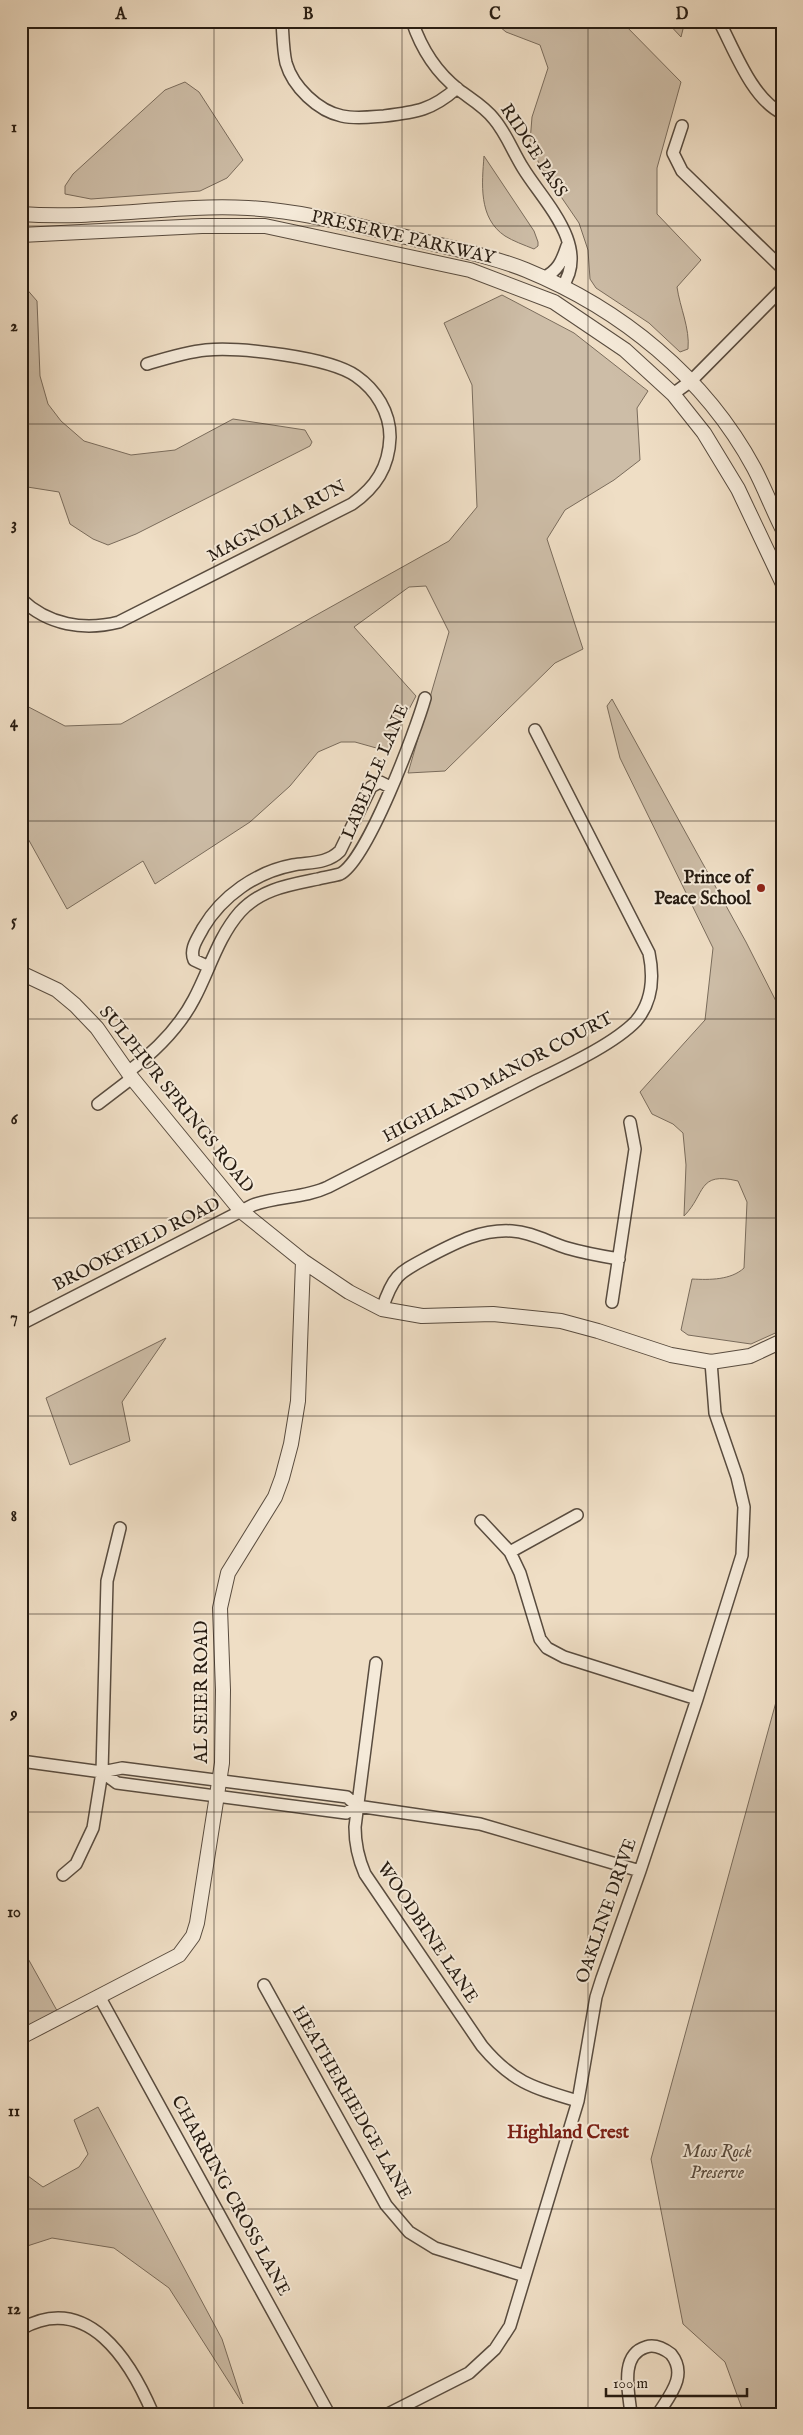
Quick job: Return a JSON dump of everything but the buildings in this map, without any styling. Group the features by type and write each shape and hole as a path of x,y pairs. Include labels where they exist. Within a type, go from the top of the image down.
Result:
{"street":[{"path":"282,21 286,63 290,72 303,92 313,102 334,113 342,116 364,118 416,113 441,102 457,88"},
{"name":"RIDGE PASS","path":"412,21 430,59 457,88 495,119 529,178 559,221 568,242 570,270 562,287"},
{"path":"720,21 759,94 770,106 782,114"},
{"path":"682,126 673,153 682,171 782,268"},
{"name":"PRESERVE PARKWAY","path":"21,214 78,217 168,210 248,208 321,218 464,251 525,270 586,298 635,330 691,381 729,428 754,468 782,528"},
{"name":"PRESERVE PARKWAY","path":"21,235 202,226 265,226 470,270 554,302 625,350 673,394 704,433 738,489 782,582"},
{"path":"543,278 553,273 561,263 568,242"},
{"path":"673,394 691,381 782,289"},
{"name":"MAGNOLIA RUN","path":"21,599 44,616 68,625 93,627 119,622 352,504 370,489 385,467 390,435 387,417 382,405 370,389 348,371 296,358 245,349 205,350 147,364"},
{"name":"LABELLE LANE","path":"98,1104 130,1075 179,1022 193,1001 224,934 248,904 275,888 341,873 357,858 369,836 426,698"},
{"name":"HIGHLAND MANOR COURT","path":"242,1211 266,1200 315,1193 328,1187 595,1049 627,1030 645,1007 653,980 649,953 644,939 535,730"},
{"path":"209,967 194,960 193,948 211,914 225,899 239,888 268,873 292,865 328,860 335,856 371,787 380,782 390,786"},
{"name":"SULPHUR SPRINGS ROAD","path":"21,973 57,990 75,1005 97,1028 130,1075 242,1211 303,1261 349,1292 382,1308 422,1316 493,1314 561,1321 671,1355 711,1362 750,1356 782,1341"},
{"path":"612,1302 635,1149 630,1122"},
{"name":"BROOKFIELD ROAD","path":"21,1324 242,1211"},
{"path":"382,1308 393,1280 408,1268 448,1247 482,1233 522,1232 567,1248 619,1259"},
{"name":"AL SEIER ROAD","path":"21,2037 179,1954 193,1936 221,1780 223,1690 220,1608 228,1573 275,1497 289,1453 298,1401 303,1261"},
{"name":"OAKLINE DRIVE","path":"388,2414 469,2372 495,2349 510,2326 578,2101 596,1997 698,1699 742,1555 744,1507 716,1413 711,1362"},
{"path":"510,1552 577,1515"},
{"path":"480,1521 510,1552 525,1588 536,1629 540,1639 547,1648 564,1657 698,1699"},
{"path":"63,1875 76,1864 93,1828 102,1772 107,1581 120,1528"},
{"name":"WOODBINE LANE","path":"376,1663 357,1806 355,1840 356,1852 365,1874 482,2046 509,2074 535,2088 578,2101"},
{"path":"21,1761 102,1772 122,1768 347,1797 357,1806 480,1824 640,1871"},
{"path":"102,1772 117,1783 218,1797 346,1813 357,1806"},
{"path":"156,1788 158,1773"},
{"path":"288,1806 290,1789"},
{"name":"HEATHERHEDGE LANE","path":"264,1985 386,2205 409,2232 435,2248 524,2276"},
{"name":"CHARRING CROSS LANE","path":"99,1996 329,2414"},
{"path":"21,2329 58,2319 72,2320 100,2333 123,2356 153,2414"},
{"path":"631,2414 628,2364 637,2351 650,2346 656,2346 671,2354 678,2371 676,2385 658,2414"}],"green space":[{"path":"493,21 621,21 681,82 657,168 657,214 701,260 677,287 686,326 688,349 680,352 649,323 596,288 590,279 588,250 579,223 540,166 530,142 532,117 548,68 540,45 506,32"},
{"path":"666,21 685,21 681,37"},
{"path":"185,82 199,92 243,160 227,178 200,191 91,199 65,194 65,186 73,174 165,90"},
{"path":"484,156 534,231 538,246 534,249 505,236 496,229 490,220 484,199"},
{"path":"24,286 37,301 40,376 48,404 61,421 84,441 131,455 175,450 233,419 305,430 312,442 310,446 136,534 108,545 93,539 70,524 59,492 21,486 21,288"},
{"path":"502,295 574,333 648,391 637,408 640,460 614,480 565,510 547,539 583,649 555,663 445,771 408,773 449,632 426,586 409,587 354,627 416,696 387,751 355,742 341,742 318,752 290,786 250,822 155,884 143,861 67,909 21,826 21,703 65,726 121,724 449,541 477,507 472,385 444,323"},
{"path":"612,699 746,942 782,1013 782,1330 751,1344 688,1335 681,1330 692,1279 727,1277 744,1268 747,1202 738,1181 715,1179 704,1186 684,1216 686,1165 683,1133 673,1124 652,1114 640,1092 705,1020 713,948 620,758 607,706"},
{"path":"166,1338 122,1402 130,1441 70,1465 46,1398"},
{"name":"Moss Rock Preserve","path":"782,1680 782,2414 744,2414 725,2362 683,2324 651,2159"},
{"path":"21,1946 60,2016 21,2036"},
{"path":"98,2107 222,2339 243,2404 169,2288 114,2248 52,2238 21,2248 21,2167 28,2176 43,2187 79,2167 88,2154 74,2120"}],"place":[{"name":"Prince of Peace School","path":"761,888"}],"district":[{"name":"Highland Crest","path":"568,2133"}]}
